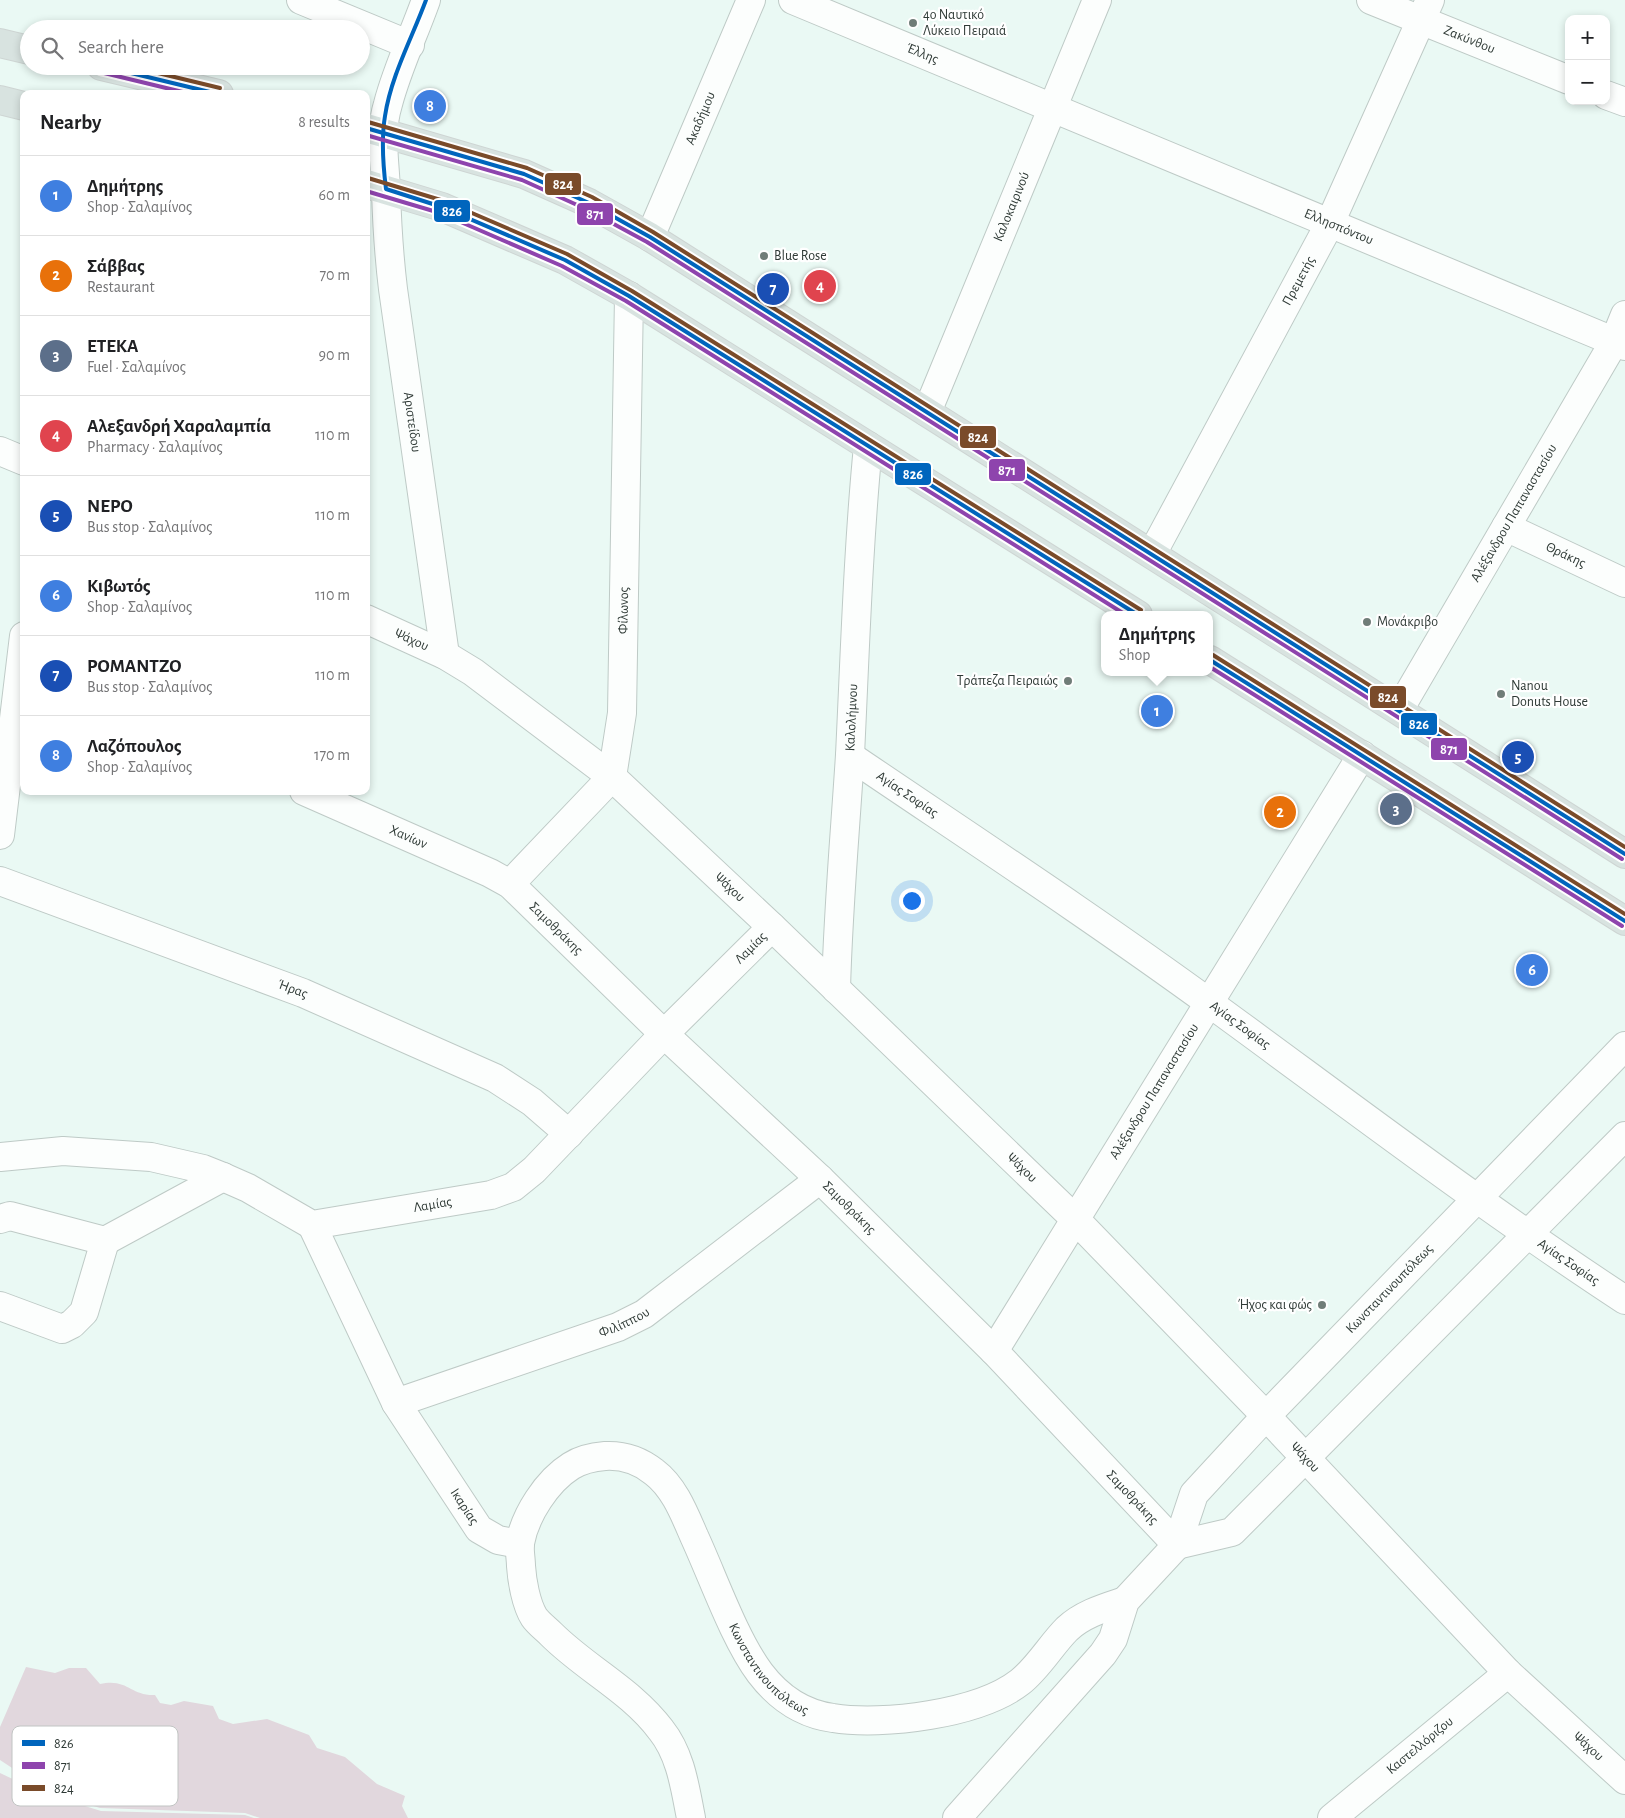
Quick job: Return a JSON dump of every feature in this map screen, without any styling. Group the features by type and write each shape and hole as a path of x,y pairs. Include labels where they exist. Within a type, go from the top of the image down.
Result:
{"main road":[{"path":"0,43 20,48"},
{"path":"139,75 202,90"},
{"path":"0,100 20,105"},
{"path":"375,130 524,174 589,203 650,237 1625,854"},
{"path":"376,186 442,207 565,260 629,296 1132,611"},
{"path":"1213,662 1625,921"}],"street":[{"path":"301,0 349,20"},
{"name":"Αριστείδου","path":"426,0 387,104 375,130 383,162 376,186 386,235 445,655"},
{"name":"Ακαδήμου","path":"650,237 751,0"},
{"name":"Έλλης","path":"793,0 1051,108"},
{"name":"Καλοκαιρινού","path":"927,412 1096,0"},
{"name":"Ζακύνθου","path":"1371,0 1425,11 1565,78"},
{"name":"Πρεμετής","path":"1152,554 1330,223 1425,11"},
{"path":"370,28 410,45"},
{"path":"1610,96 1625,102"},
{"name":"Ελλησπόντου","path":"1051,108 1620,344"},
{"name":"Φίλωνος","path":"612,777 622,713 629,296"},
{"name":"Αλέξανδρου Παπαναστασίου","path":"1399,710 1506,527 1620,344 1625,315"},
{"name":"Καλολήμνου","path":"836,989 838,916 850,756 859,540 868,446"},
{"path":"0,451 20,459"},
{"name":"Θράκης","path":"1506,527 1625,583"},
{"name":"Ψάχου","path":"370,621 445,655 473,672 612,777 772,926 1074,1218 1266,1416 1508,1673 1625,1780"},
{"path":"0,835 14,666 20,648"},
{"name":"Αλέξανδρου Παπαναστασίου","path":"994,1351 1074,1218 1362,755"},
{"name":"Αγίας Σοφίας","path":"850,756 1006,861 1208,1002 1527,1236 1625,1300"},
{"path":"510,884 612,777"},
{"name":"Χανίων","path":"313,795 490,873 510,884"},
{"name":"Ήρας","path":"0,881 303,993 495,1078 532,1102 569,1134"},
{"name":"Σαμοθράκης","path":"510,884 664,1034 820,1179 994,1351 1177,1545"},
{"name":"Λαμίας","path":"312,1225 491,1195 513,1187 534,1170 664,1034 772,926"},
{"name":"Κωνσταντινουπόλεως","path":"520,1544 541,1496 568,1468 591,1457 624,1457 639,1462 655,1473 668,1486 683,1510 744,1647 760,1673 791,1704 808,1713 856,1721 933,1714 975,1704 998,1695 1021,1682 1068,1628 1089,1614 1124,1601 1177,1545 1194,1494 1266,1416 1625,1046"},
{"path":"1177,1545 1232,1532 1625,1136"},
{"path":"0,1157 63,1151 151,1157 202,1169 248,1188 312,1225"},
{"path":"0,1218 10,1216 105,1241 223,1178"},
{"name":"Φιλίππου","path":"396,1404 618,1327 644,1314 820,1179"},
{"name":"Ικαρίας","path":"312,1225 396,1404 479,1529 498,1540 520,1544"},
{"path":"0,1306 62,1329 72,1324 84,1312 105,1241"},
{"path":"520,1544 522,1580 534,1617 571,1654 632,1697 663,1731 680,1767 691,1818"},
{"name":"Κωνσταντινουπόλεως","path":"957,1818 1103,1654 1114,1639 1124,1601"},
{"name":"Καστελλόριζου","path":"1332,1818 1508,1673"}],"shaded area":[{"path":"26,1667 55,1673 69,1668 86,1668 100,1684 117,1683 140,1693 155,1695 160,1703 171,1705 184,1701 213,1706 219,1719 233,1724 267,1719 309,1735 317,1748 345,1757 377,1784 405,1796 402,1806 408,1818 260,1818 245,1813 100,1808 93,1806 178,1806 178,1726 12,1726 12,1768 0,1760 0,1727"},
{"path":"0,1773 12,1779 12,1806 85,1806 101,1811 245,1815 254,1818 0,1818"}],"transit line":[{"name":"826","path":"426,0 397,72 388,101 383,143 386,189 442,207 565,260 629,296 1132,611"},
{"name":"871","path":"112,75 174,90"},
{"name":"826","path":"139,75 201,90"},
{"name":"824","path":"166,75 220,88"},
{"name":"824","path":"370,123 527,168 592,197 653,232 1625,847"},
{"name":"826","path":"370,129 524,174 589,203 650,237 1625,854"},
{"name":"871","path":"370,136 522,180 586,209 647,242 1622,859"},
{"name":"824","path":"370,179 444,201 567,254 632,291 1141,610"},
{"name":"871","path":"370,192 440,213 562,266 626,301 1120,611"},
{"name":"824","path":"1213,655 1625,914"},
{"name":"826","path":"1213,662 1625,921"},
{"name":"871","path":"1213,669 1622,926"}],"place":[{"name":"4ο Ναυτικό Λύκειο Πειραιά","path":"913,23"},
{"name":"Λαζόπουλος","path":"430,106"},
{"name":"Blue Rose","path":"764,256"},
{"name":"Αλεξανδρή Χαραλαμπία","path":"820,286"},
{"name":"ΡΟΜΑΝΤΖΟ","path":"773,289"},
{"name":"Μονάκριβο","path":"1367,622"},
{"name":"Τράπεζα Πειραιώς","path":"1068,681"},
{"name":"Nanou Donuts House","path":"1501,694"},
{"name":"Δημήτρης","path":"1157,711"},
{"name":"ΝΕΡΟ","path":"1518,757"},
{"name":"ΕΤΕΚΑ","path":"1396,809"},
{"name":"Σάββας","path":"1280,812"},
{"name":"Κιβωτός","path":"1532,970"},
{"name":"Ήχος και φώς","path":"1322,1305"}]}
